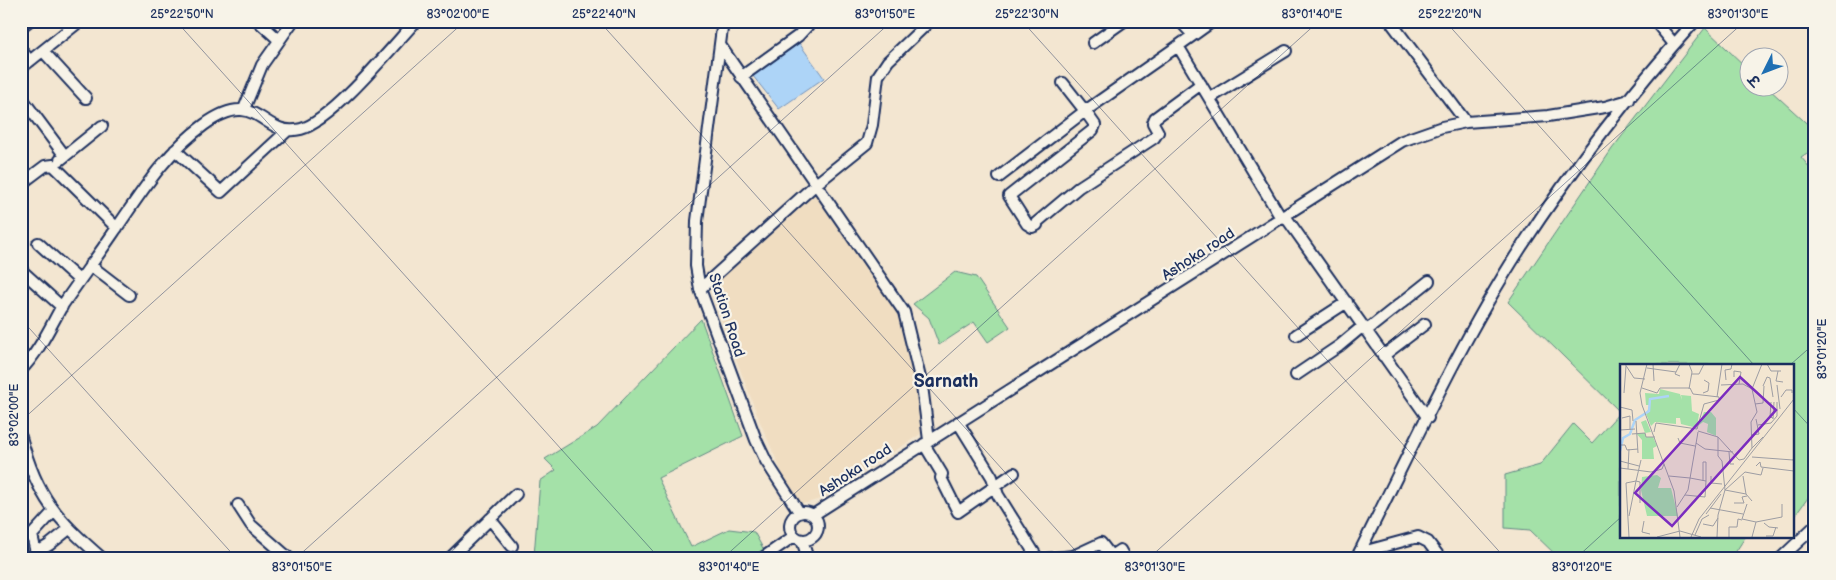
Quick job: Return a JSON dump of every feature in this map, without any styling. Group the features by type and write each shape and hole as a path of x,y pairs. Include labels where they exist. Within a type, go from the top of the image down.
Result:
{"street":[{"path":"21,27 29,21"},
{"path":"21,68 80,21"},
{"path":"258,21 279,40"},
{"path":"244,110 258,74 293,21"},
{"path":"175,150 221,192 287,131 312,125 336,107 416,21"},
{"name":"Station Road","path":"723,21 697,222 696,266 700,288 756,440 766,461 799,512"},
{"path":"741,77 798,36 812,21"},
{"path":"700,288 816,184 867,143 872,125 878,76 888,61 930,21"},
{"path":"1093,43 1124,21"},
{"path":"1180,21 1193,35"},
{"path":"999,177 1085,111 1213,21"},
{"path":"1390,21 1466,122"},
{"path":"1655,21 1674,44"},
{"path":"1357,556 1453,368 1520,249 1580,162 1694,21"},
{"path":"720,46 904,312 922,386 926,442 958,512 1014,473"},
{"path":"1178,46 1283,217 1347,302 1364,329 1428,418"},
{"path":"21,50 30,61"},
{"path":"42,51 86,98"},
{"path":"1210,98 1286,51"},
{"path":"1063,83 1095,125 1093,130 1009,196 1032,227 1078,187 1154,138 1158,132 1153,123 1155,118 1201,84"},
{"path":"21,97 65,156"},
{"name":"Ashoka road","path":"813,515 1402,141 1442,127 1466,122 1548,116 1605,107 1629,100"},
{"path":"21,370 32,357 79,280 148,181 175,150 217,117 228,112 244,110 287,131"},
{"path":"22,183 46,166 53,165 102,126"},
{"path":"53,165 117,228"},
{"path":"38,243 79,280"},
{"path":"90,265 129,295"},
{"path":"21,270 62,307"},
{"path":"1296,375 1364,329 1429,281"},
{"path":"1296,335 1347,302"},
{"path":"1383,356 1425,324"},
{"path":"958,422 992,477 994,486 1038,559"},
{"path":"21,438 34,479 41,494 91,555 103,559"},
{"path":"449,559 516,494"},
{"path":"238,505 251,525 290,559"},
{"path":"36,553 32,544 32,535 37,527 54,511"},
{"path":"761,559 798,538 811,538 817,532 818,522 813,515 799,512 790,523 798,538 808,559"},
{"path":"490,519 512,546"},
{"path":"26,559 69,529"},
{"path":"1780,559 1814,530"},
{"path":"1357,556 1418,537 1428,542 1441,559"},
{"path":"1046,559 1073,556 1102,543 1111,556 1120,550 1125,559"},
{"path":"1462,559 1471,559"}],"shaded area":[{"path":"817,190 896,307 909,347 922,433 823,498 807,503 799,503 793,498 760,422 708,285 812,192"}],"green space":[{"path":"1705,28 1738,59 1738,98 1779,98 1815,131 1815,148 1801,157 1815,174 1815,488 1794,517 1794,364 1620,364 1620,412 1508,302 1612,149"},
{"path":"955,272 976,277 1010,327 988,342 974,322 939,345 929,318 913,304"},
{"path":"701,319 743,436 658,478 691,547 729,529 754,532 765,552 754,559 559,559 559,554 534,556 540,481 556,470 545,459 597,427"},
{"path":"1620,412 1620,538 1745,538 1731,559 1560,559 1530,530 1505,528 1505,475 1540,465 1573,424 1592,443"}],"water":[{"path":"799,43 824,78 779,109 753,76"}],"district":[{"name":"Sarnath","path":"946,381"}]}
